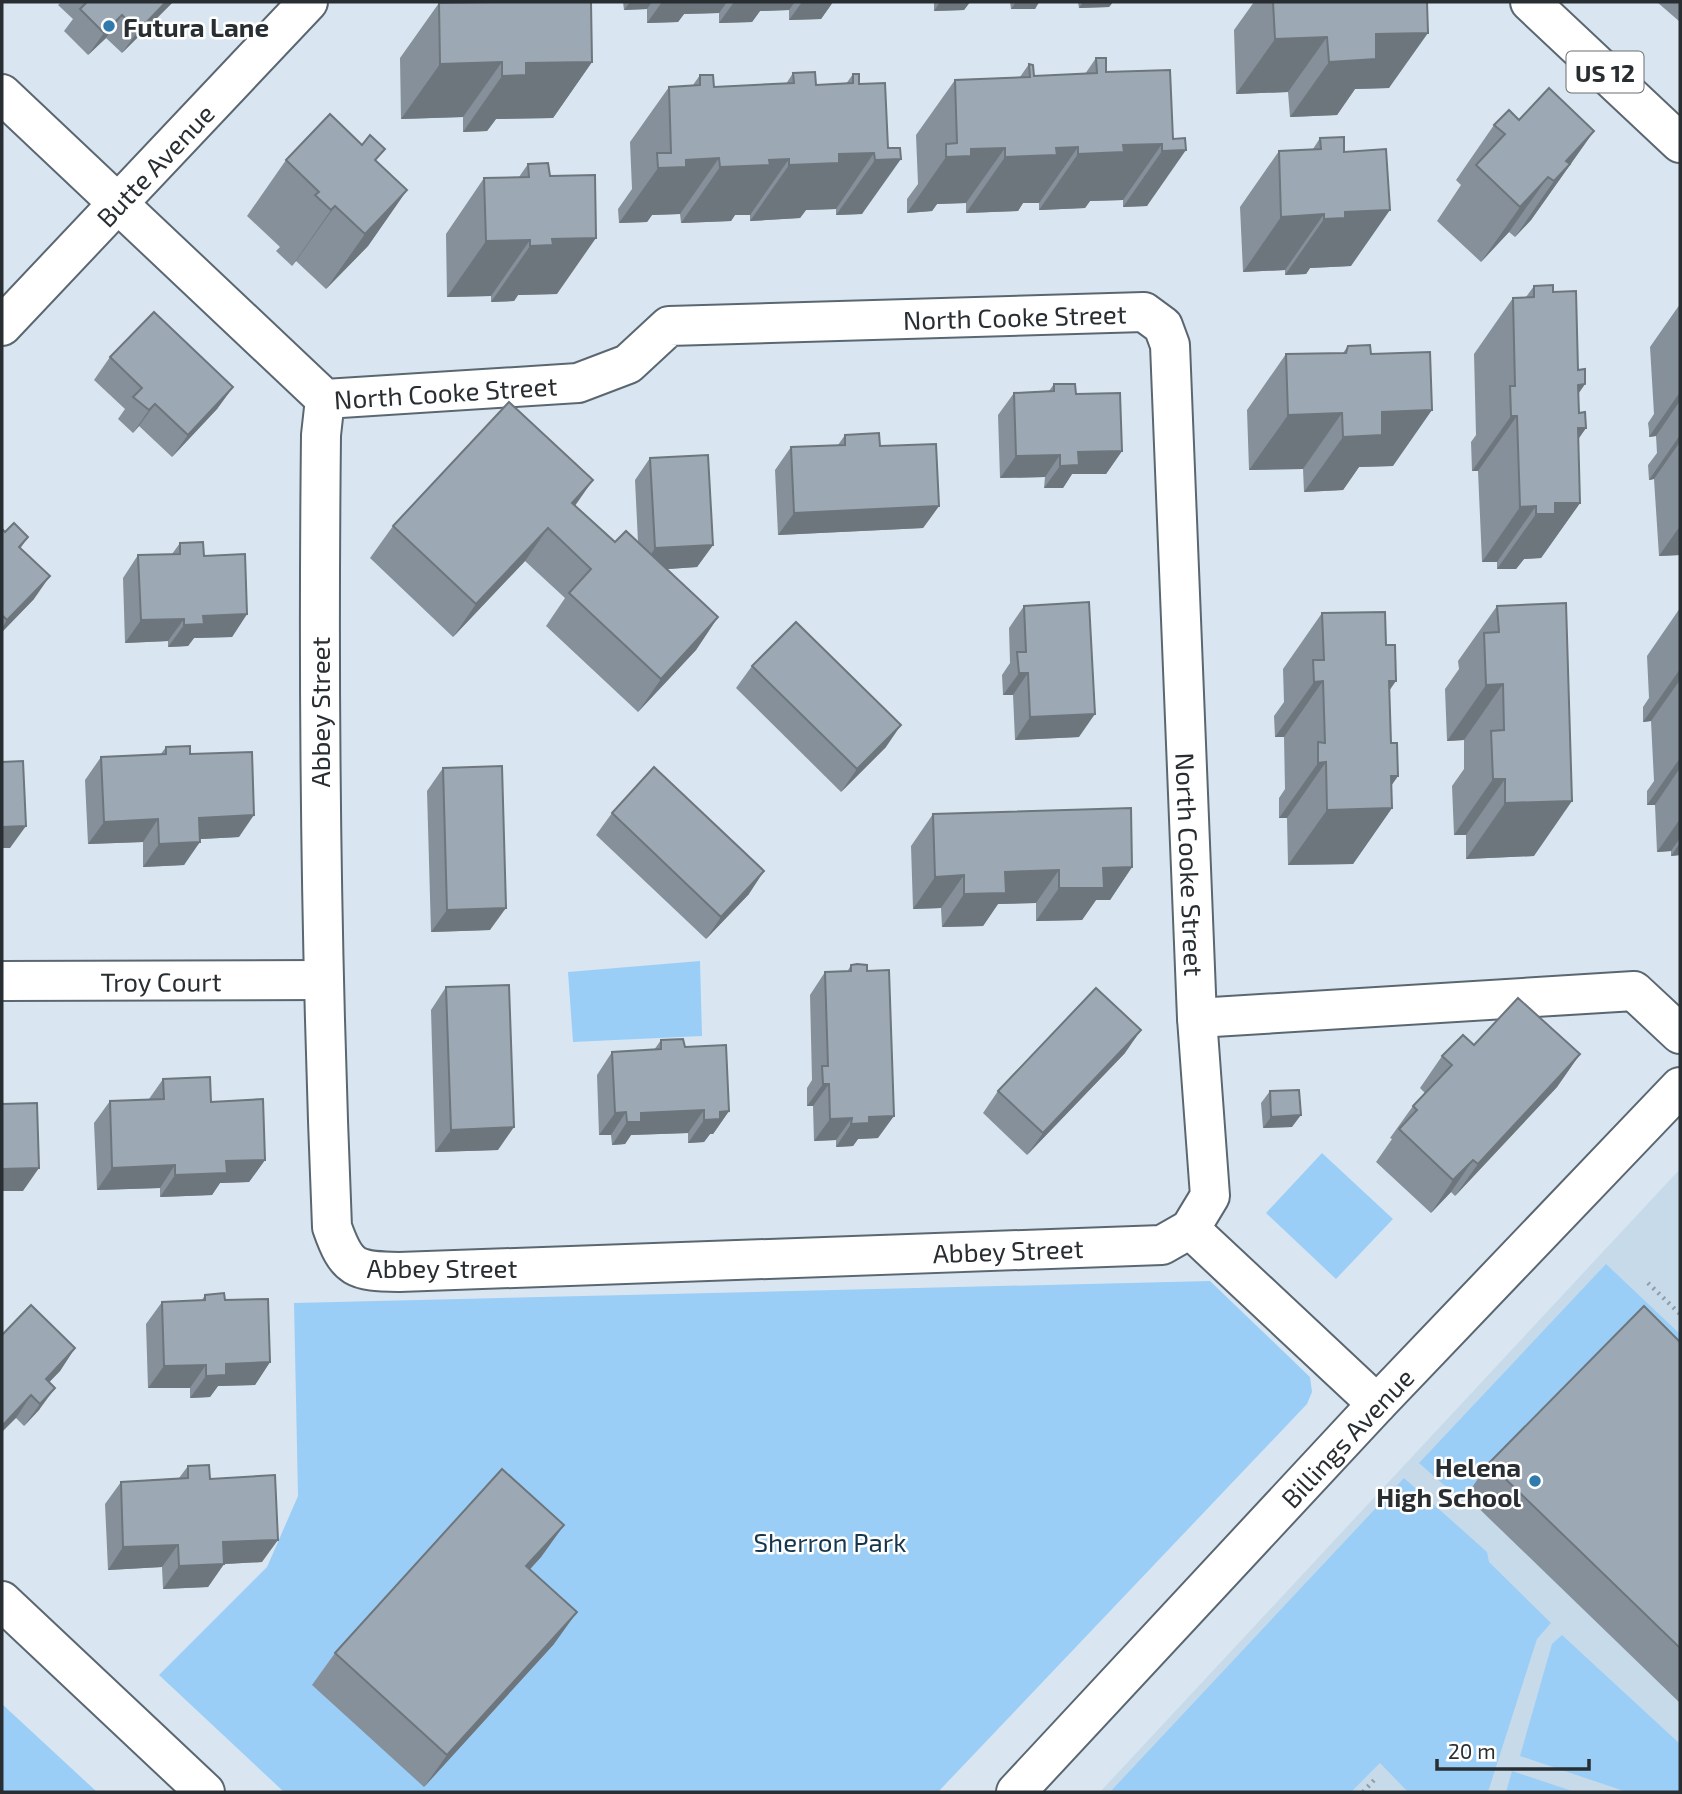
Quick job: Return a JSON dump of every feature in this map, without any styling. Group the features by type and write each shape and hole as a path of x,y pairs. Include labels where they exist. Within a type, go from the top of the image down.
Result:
{"main road":[{"name":"Butte Avenue","path":"2,326 116,202 308,2"},
{"name":"US 12","path":"1530,2 1680,143"},
{"name":"North Cooke Street","path":"2,94 325,399 578,383 628,364 669,326 1144,312 1163,327 1170,345 1197,1018 1210,1196 1190,1229"},
{"name":"Abbey Street","path":"325,399 321,435 318,719 322,979 332,1227 342,1256 361,1272 1162,1245 1190,1229"},
{"name":"Troy Court","path":"2,981 322,979"},
{"path":"1197,1018 1634,991 1680,1034"},
{"name":"Billings Avenue","path":"1016,1792 1377,1404 1680,1087"},
{"path":"1190,1229 1377,1404"},
{"path":"5,1611 205,1792"}],"path":[{"path":"1648,1283 1680,1314"},
{"path":"1363,1792 1376,1778"}],"shaded area":[{"name":"Helena High School","path":"1680,1169 1680,1792 1100,1792"}],"green space":[{"path":"700,961 702,1036 573,1042 568,972"},
{"path":"1322,1153 1393,1219 1336,1279 1266,1213"},
{"path":"1606,1264 1680,1334 1680,1396 1621,1339 1462,1501 1419,1463"},
{"name":"Sherron Park","path":"1210,1281 1310,1377 1312,1392 1307,1404 938,1792 284,1792 159,1675 267,1567 298,1496 294,1303"},
{"path":"1404,1478 1487,1552 1489,1562 1551,1623 1537,1639 1488,1792 1408,1792 1380,1763 1351,1792 1110,1792"},
{"path":"1562,1635 1680,1744 1680,1792 1627,1792 1520,1756 1552,1644"},
{"path":"2,1704 97,1792 2,1792"},
{"path":"1512,1771 1575,1792 1506,1792"}],"building":[{"path":"87,2 166,2 138,31 122,15 104,33 80,9"},
{"path":"591,2 592,62 526,63 526,75 502,76 502,62 440,64 439,3"},
{"path":"1273,2 1427,2 1428,33 1376,34 1376,59 1329,62 1327,37 1275,39"},
{"path":"1096,58 1106,58 1106,72 1170,70 1173,139 1185,138 1186,150 1162,151 1162,144 1123,145 1124,152 1078,154 1078,147 1056,148 1057,155 1005,157 1005,148 971,149 971,156 946,157 946,144 957,143 955,80 1030,77 1029,64 1033,65 1034,76 1097,73"},
{"path":"815,72 816,85 853,83 853,74 859,74 859,84 885,83 888,148 900,148 901,159 875,160 874,153 839,154 839,163 789,165 789,159 769,160 770,165 720,167 719,158 686,160 686,167 658,168 657,153 671,153 669,87 700,85 700,75 713,75 714,87 794,83 793,73"},
{"path":"1549,88 1594,131 1566,161 1570,164 1554,181 1548,177 1520,207 1476,165 1505,134 1494,125 1509,110 1519,120"},
{"path":"330,114 362,145 370,135 385,149 375,160 407,190 365,234 335,206 331,210 315,195 319,192 286,160"},
{"path":"1344,137 1344,152 1386,149 1390,210 1345,212 1345,218 1324,219 1324,214 1281,217 1279,151 1321,149 1320,138"},
{"path":"548,163 550,176 595,175 596,238 552,239 553,245 530,246 530,240 486,241 484,178 529,177 528,164"},
{"path":"1553,285 1553,292 1576,291 1578,370 1585,369 1585,384 1578,385 1579,413 1585,412 1586,428 1578,428 1580,503 1555,503 1555,514 1536,514 1536,506 1520,507 1517,416 1511,416 1510,386 1515,386 1513,298 1534,297 1534,286"},
{"path":"154,312 233,387 188,435 155,404 149,410 133,397 142,388 110,357"},
{"path":"1370,345 1371,354 1430,352 1432,410 1382,412 1382,435 1343,437 1342,413 1288,415 1286,354 1346,353 1348,346"},
{"path":"1054,384 1075,384 1076,394 1120,393 1122,451 1078,452 1079,465 1060,466 1060,455 1016,456 1014,393 1054,391"},
{"path":"509,402 593,480 572,503 615,542 626,531 718,617 661,679 569,593 591,569 548,528 476,604 393,526"},
{"path":"879,433 880,446 936,444 939,506 794,513 791,447 845,445 845,435"},
{"path":"708,455 713,545 655,548 650,458"},
{"path":"14,523 28,537 19,547 50,576 7,620 2,615 2,529 5,532"},
{"path":"203,542 204,556 245,554 247,614 203,616 204,624 184,625 184,619 141,620 138,555 180,554 180,543"},
{"path":"1089,602 1095,714 1030,717 1028,673 1019,673 1017,652 1026,652 1024,606"},
{"path":"1566,603 1572,801 1505,803 1505,779 1493,779 1491,731 1504,730 1503,684 1486,685 1484,633 1499,632 1497,606"},
{"path":"1385,612 1386,645 1395,645 1396,681 1389,681 1391,743 1397,743 1398,776 1391,776 1392,808 1327,810 1326,762 1318,763 1318,742 1325,743 1323,681 1314,682 1313,660 1324,660 1322,613"},
{"path":"796,622 901,725 857,769 752,666"},
{"path":"190,746 190,754 252,752 254,815 199,818 200,842 159,844 158,819 104,822 101,757 166,754 166,747"},
{"path":"23,761 26,826 2,827 2,762"},
{"path":"502,766 506,908 447,910 443,768"},
{"path":"654,767 764,871 721,917 612,813"},
{"path":"1131,808 1132,867 1103,868 1104,888 1059,888 1059,870 1005,872 1006,893 964,894 964,875 935,877 933,814"},
{"path":"851,965 867,965 867,971 889,970 894,1116 869,1117 869,1123 851,1124 852,1118 830,1119 829,1084 823,1084 822,1066 828,1066 825,972 851,971"},
{"path":"509,985 514,1127 451,1130 446,987"},
{"path":"1096,988 1141,1030 1043,1133 998,1091"},
{"path":"1518,998 1580,1054 1478,1164 1473,1160 1453,1180 1399,1129 1417,1110 1413,1106 1452,1065 1442,1056 1463,1035 1474,1045"},
{"path":"683,1039 685,1047 726,1045 729,1111 720,1112 720,1119 704,1120 704,1110 641,1113 641,1122 627,1122 626,1112 615,1113 612,1052 661,1049 661,1040"},
{"path":"210,1077 211,1102 263,1099 265,1160 226,1161 227,1173 175,1175 175,1165 112,1168 110,1101 164,1099 163,1079"},
{"path":"1299,1090 1301,1115 1271,1117 1270,1091"},
{"path":"37,1103 39,1168 2,1169 2,1104"},
{"path":"224,1293 225,1300 268,1299 270,1362 226,1364 226,1375 206,1376 206,1365 164,1366 162,1302 205,1300 205,1295"},
{"path":"31,1305 75,1348 46,1379 55,1388 40,1404 31,1395 2,1426 2,1335"},
{"path":"1644,1306 1680,1342 1680,1648 1489,1463"},
{"path":"209,1465 210,1479 275,1475 278,1540 223,1542 224,1564 179,1566 178,1545 123,1547 121,1482 188,1478 188,1466"},
{"path":"502,1469 564,1525 526,1566 577,1612 447,1755 335,1653"}],"place":[{"name":"Futura Lane","path":"109,26"},
{"name":"Helena High School","path":"1535,1481"}]}
